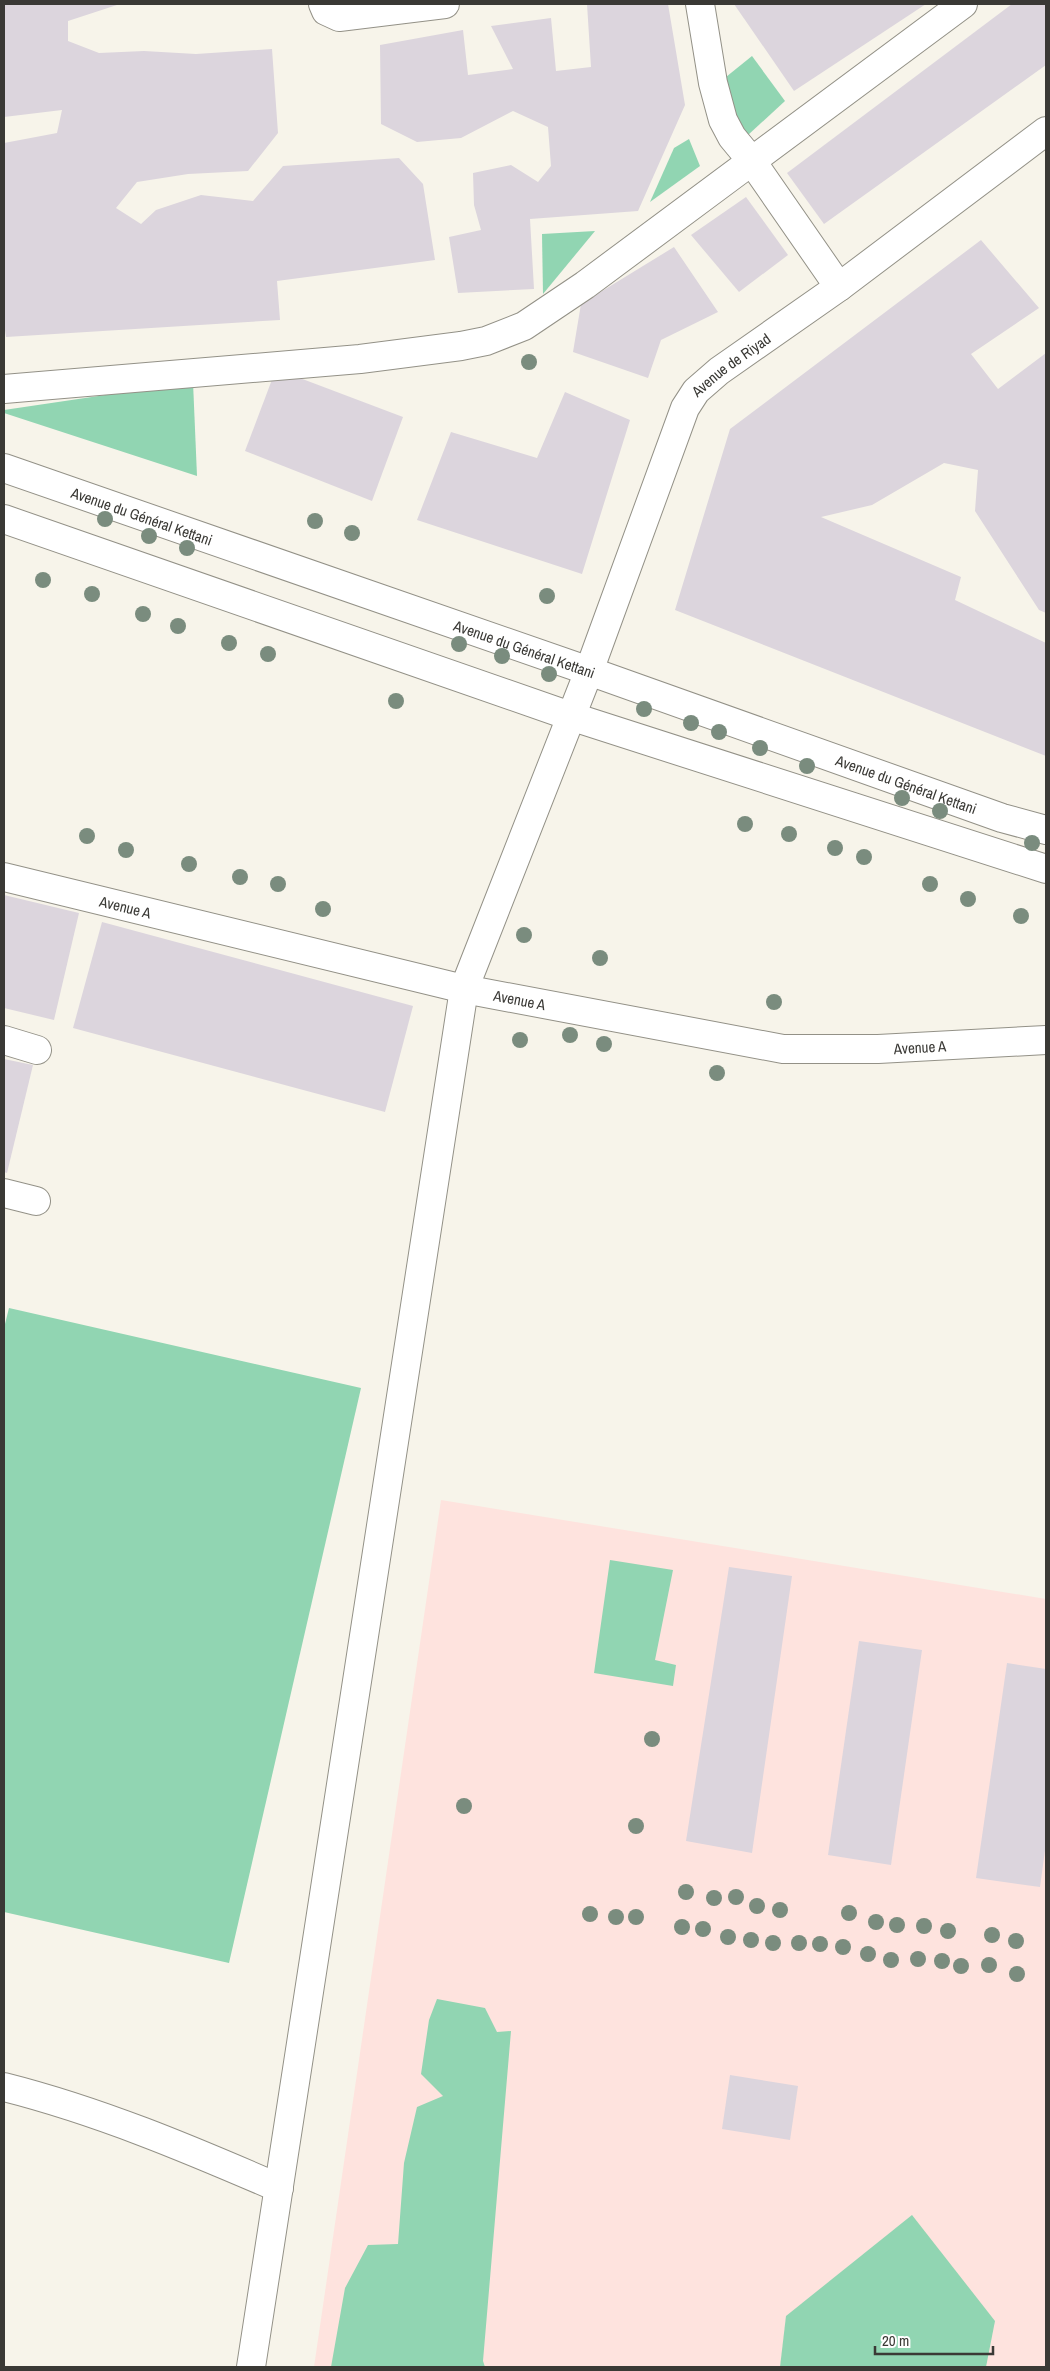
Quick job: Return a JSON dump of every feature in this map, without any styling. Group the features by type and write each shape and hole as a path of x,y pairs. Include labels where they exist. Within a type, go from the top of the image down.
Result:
{"street":[{"path":"323,4 326,10 338,17 445,4"},
{"path":"700,4 713,83 723,120 732,137 751,160 839,288"},
{"path":"4,389 360,359 486,341 524,326 547,312 963,4"},
{"name":"Avenue de Riyad","path":"251,2367 464,989 589,671 685,408 696,391 719,371 839,288 1046,131"},
{"name":"Avenue du Général Kettani","path":"4,468 589,671 1002,818 1046,830"},
{"path":"4,519 570,716 1046,869"},
{"name":"Avenue A","path":"4,877 464,989 783,1048 878,1049 1046,1040"},
{"path":"4,1040 37,1050"},
{"path":"4,1193 36,1201"},
{"path":"4,2087 110,2118 181,2145 279,2188"}],"shaded area":[{"path":"441,1500 1046,1599 1046,2367 314,2367"}],"green space":[{"path":"752,56 785,101 748,135 729,106 726,77"},
{"path":"689,139 700,166 650,202 674,148"},
{"path":"595,231 543,294 542,234"},
{"path":"193,382 197,476 4,413 4,410"},
{"path":"9,1308 361,1388 229,1963 4,1912 4,1328"},
{"path":"610,1560 673,1570 655,1660 676,1665 673,1686 594,1673"},
{"path":"437,1999 485,2008 497,2032 511,2031 483,2361 485,2367 331,2367 345,2288 368,2245 398,2244 404,2163 417,2107 443,2096 421,2074 429,2020"},
{"path":"912,2215 995,2321 986,2367 780,2367 786,2316"}],"building":[{"path":"4,4 120,4 68,21 68,41 99,53 144,51 196,54 272,49 278,133 248,171 188,174 137,182 116,208 141,224 156,210 201,195 253,201 283,166 399,158 423,184 435,260 277,281 280,320 6,337 4,324 4,143 57,133 62,110 4,117"},
{"path":"587,4 668,4 685,105 638,211 530,219 534,289 458,293 449,237 481,230 474,205 473,173 511,165 538,182 551,166 548,127 513,111 461,138 417,142 381,124 380,45 463,30 468,75 513,69 491,26 551,18 556,71 591,67"},
{"path":"734,4 926,4 794,91"},
{"path":"1012,4 1046,4 1046,65 824,224 787,173"},
{"path":"746,197 788,255 739,292 691,235"},
{"path":"981,240 1039,308 971,354 998,389 1046,353 1046,613 1039,610 975,511 978,470 944,463 872,505 821,517 961,577 955,600 1046,643 1046,756 675,610 730,429"},
{"path":"674,247 718,312 661,340 648,378 573,352 581,304"},
{"path":"276,369 403,417 372,501 245,451"},
{"path":"565,392 630,420 582,574 417,520 451,432 537,458"},
{"path":"4,895 79,913 54,1020 4,1008"},
{"path":"102,922 413,1006 385,1112 73,1028"},
{"path":"4,1059 33,1065 7,1173 4,1172"},
{"path":"729,1567 792,1576 752,1853 686,1841"},
{"path":"859,1641 922,1650 891,1865 828,1855"},
{"path":"1007,1663 1046,1669 1046,1843 1040,1887 976,1878"},
{"path":"730,2075 798,2086 790,2140 722,2129"}]}
